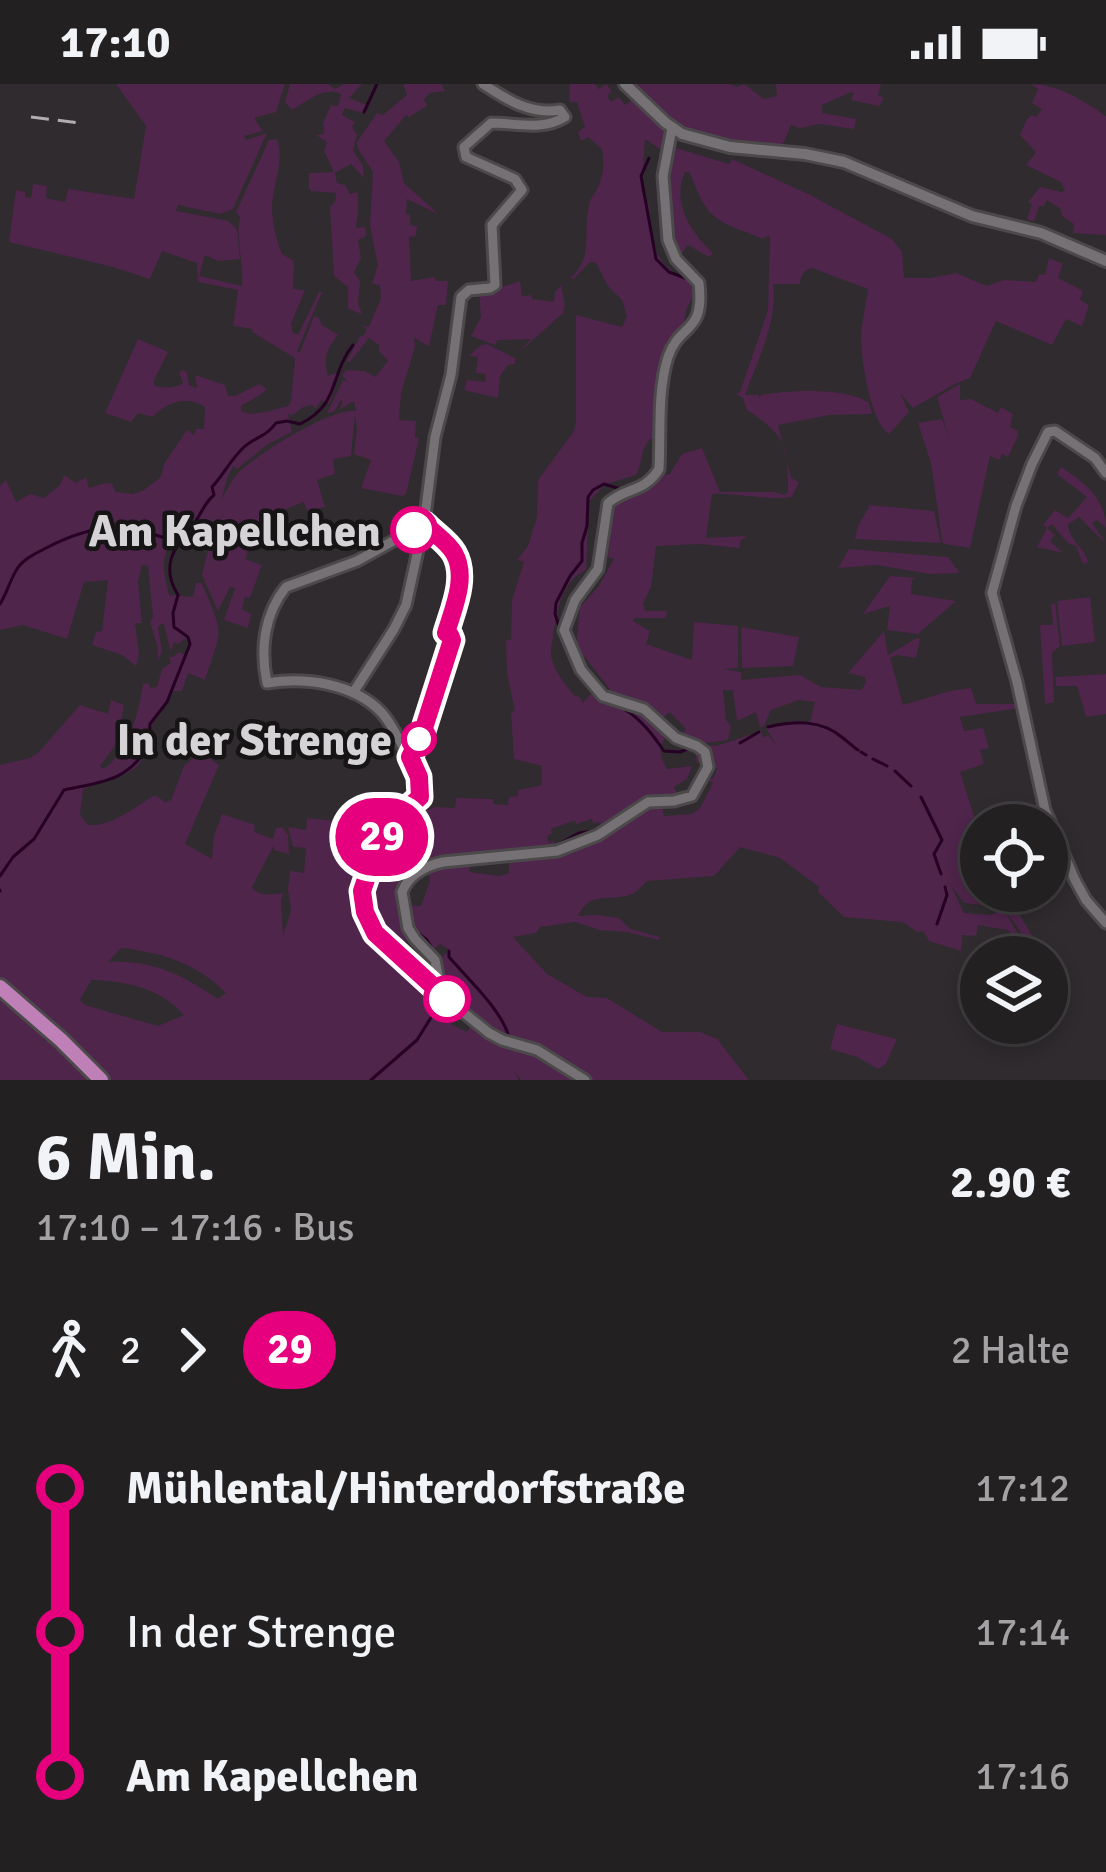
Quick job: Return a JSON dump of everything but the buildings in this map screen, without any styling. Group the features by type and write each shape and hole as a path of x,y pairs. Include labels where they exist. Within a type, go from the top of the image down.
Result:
{"highway":[{"path":"1,989 61,1040 98,1080"}],"main road":[{"path":"625,84 672,128 710,142 856,166 977,218 1041,233 1106,261"}],"street":[{"path":"353,693 406,604 461,297 465,291 495,285 492,225 522,190 515,179 466,157 464,147 493,123 538,126 565,117 560,110 541,112 520,106 483,84"},
{"path":"442,995 436,960 412,937 406,922 402,892 413,876 443,862 544,853 576,845 650,801 692,796 708,767 702,749 674,736 644,709 599,692 583,673 564,630 576,598 598,569 609,501 643,487 658,471 668,359 676,340 690,329 699,312 699,283 677,261 669,242 663,185 672,128"},
{"path":"1106,472 1095,458 1052,431 1025,482 992,590 1051,829 1086,900 1106,923"},
{"path":"422,528 357,561 284,589 263,643 267,683 305,681 353,693 382,713 410,757 421,786 420,797 395,819 378,844 362,891 375,933 495,1037 535,1048 585,1080"}],"shaded area":[{"path":"116,84 285,84 276,112 254,118 263,131 244,136 246,140 267,133 233,209 220,214 178,205 176,211 229,221 237,230 240,259 218,261 205,255 199,276 242,286 240,217 236,212 269,140 277,139 274,225 282,254 294,261 293,289 305,290 291,324 293,333 298,335 322,292 297,351 314,316 338,335 326,359 328,376 339,372 329,404 322,400 315,409 313,405 288,414 292,432 237,469 233,466 222,499 237,474 276,445 330,416 356,411 354,401 339,410 341,400 334,412 327,413 343,380 348,382 342,375 346,370 375,377 388,361 369,338 347,361 367,330 362,325 369,327 381,298 380,285 372,284 378,265 370,226 373,172 357,142 377,113 383,115 407,95 403,84 441,84 445,91 430,93 424,99 427,106 406,115 384,141 399,162 404,183 438,214 407,199 410,225 417,226 416,236 409,237 411,281 434,277 448,281 446,305 438,305 429,346 414,338 401,393 399,420 416,421 415,437 419,439 406,494 361,488 371,460 354,454 355,414 351,456 333,459 335,474 317,480 325,507 307,511 304,502 282,511 267,522 250,547 245,559 262,565 242,609 251,614 248,628 224,620 235,588 230,587 218,611 202,575 211,537 203,544 176,529 180,537 168,549 164,563 169,595 193,597 196,583 202,583 217,623 218,639 205,680 188,673 182,691 171,691 151,727 152,742 147,741 141,762 126,774 83,789 80,815 88,825 97,825 155,795 165,802 171,800 184,766 200,752 219,765 185,844 212,859 222,814 255,825 254,832 273,839 276,828 282,827 288,835 289,854 274,850 274,845 252,887 262,894 284,893 283,936 291,910 290,871 304,873 306,848 293,847 288,827 306,830 307,818 368,824 407,801 412,803 395,816 367,866 362,913 439,996 434,1005 441,1011 438,1015 467,1032 471,1026 467,1017 487,1034 534,1050 581,1080 521,1080 514,1070 519,1080 102,1080 54,1033 59,1026 52,1031 0,983 0,765 39,752 80,705 108,714 111,700 124,705 116,744 100,766 104,769 126,741 143,684 157,687 162,669 171,663 169,657 179,652 185,655 189,644 186,638 170,649 161,624 158,661 150,622 148,566 142,565 136,666 122,655 92,645 96,632 102,631 108,580 84,582 67,639 23,625 0,630 0,486 6,480 16,502 30,494 44,498 64,475 76,483 86,477 89,488 106,483 115,492 133,494 161,477 164,464 187,430 194,435 196,429 204,429 205,407 177,402 153,417 138,413 131,422 105,413 138,339 168,352 154,385 180,385 183,370 189,385 197,388 195,375 225,385 228,396 259,384 267,389 242,405 241,411 250,414 288,406 291,401 295,358 253,329 233,326 238,290 198,282 197,263 162,251 150,279 9,242 16,190 31,198 33,184 47,186 46,198 65,202 68,189 134,199 146,126","holes":["121,948 178,961 226,993 218,999 166,970 108,962","91,980 142,988 184,1015 158,1026 85,1005 80,1000"]},
{"path":"290,84 328,84 335,89 362,84 349,98 367,105 363,113 345,108 342,115 355,122 353,150 364,178 351,164 335,173 337,183 345,185 350,194 357,192 356,228 365,227 366,236 358,240 361,258 354,272 360,281 362,314 348,309 348,287 334,276 330,207 336,193 309,188 309,173 334,172 324,151 327,142 316,135 324,134 323,123 331,105 338,106 341,94 322,93 292,110 285,102"},
{"path":"570,84 595,84 599,89 606,84 612,91 607,96 611,102 619,97 625,105 636,97 667,131 660,149 645,139 641,191 649,206 652,246 675,274 694,278 699,302 692,299 683,327 686,332 669,349 658,440 647,443 636,475 606,484 589,501 586,570 562,598 551,654 561,678 583,703 595,689 645,711 669,733 660,751 667,769 692,766 687,779 674,787 679,799 654,798 602,831 600,822 592,819 551,829 549,843 554,841 557,849 433,863 403,883 410,936 402,957 371,922 365,891 391,826 416,805 420,813 436,807 455,808 456,798 493,799 493,804 508,805 509,797 518,796 518,790 542,785 542,766 514,759 511,712 515,711 506,641 511,639 512,600 524,562 517,560 528,546 537,517 538,480 574,431 576,315 622,327 627,316 622,300 596,263 590,262 570,278 583,262 589,205 603,163 602,149 588,137 581,141 578,132 585,127 577,102 569,102"},
{"path":"633,84 744,84 764,99 777,96 776,84 881,84 878,95 884,98 879,106 851,100 851,92 822,105 822,113 856,119 854,129 791,125 783,144 743,145 699,137 676,127"},
{"path":"1031,84 1061,90 1106,116 1106,235 1073,233 1074,224 1047,200 1039,206 1034,222 1027,219 1032,204 1028,202 1040,187 1065,190 1061,182 1026,165 1036,152 1020,135 1027,119 1042,109 1032,103 1038,89"},
{"path":"669,146 729,164 732,159 892,239 902,252 904,278 956,273 987,286 1004,280 1036,282 1039,274 1045,275 1049,258 1063,264 1058,278 1083,291 1080,300 1089,305 1082,326 1066,319 1052,345 996,321 970,378 913,408 900,393 909,412 889,434 872,404 863,359 861,336 868,289 809,269 800,284 773,284 770,326 745,395 759,395 759,399 787,392 833,392 869,403 872,414 829,415 778,425 783,444 736,394 768,310 770,237 763,239 714,216 685,172 682,206 697,236 713,253 709,257 688,245 681,254 684,264 667,223"},
{"path":"520,281 522,296 554,302 561,285 565,305 563,313 516,355 531,339 498,340 495,345 471,336 481,317 479,291"},
{"path":"487,344 515,358 515,364 500,376 498,398 464,390 467,380 485,382 486,374 476,373 478,357 469,356"},
{"path":"960,384 960,400 971,399 998,413 1001,407 1013,414 1010,427 1018,431 1008,457 990,456 970,548 942,540 931,463 918,423 942,419 949,438 937,397"},
{"path":"702,448 720,492 785,495 787,462 791,478 799,482 792,497 712,494 706,538 747,536 739,548 656,546 651,587 643,603 645,611 667,611 666,618 633,621 650,631 646,644 692,660 694,622 738,626 738,668 724,669 741,672 742,680 800,675 821,687 861,690 865,677 848,673 884,631 888,655 917,638 916,658 890,658 903,705 971,688 976,704 1019,704 1020,708 960,717 964,731 983,728 989,748 980,750 984,764 960,772 970,804 960,804 960,897 951,885 960,912 1001,912 1019,936 978,925 976,936 960,936 960,951 929,941 923,931 903,922 844,917 818,892 820,883 819,887 780,858 740,847 714,876 647,881 632,894 589,902 578,916 619,918 630,929 659,940 575,922 513,937 547,974 587,997 607,998 662,1032 700,1032 717,1039 749,1080 587,1080 562,1062 503,1039 451,1000 438,960 450,950 440,944 431,952 413,935 405,905 421,906 430,881 428,868 471,860 469,872 500,876 509,873 509,857 565,850 643,807 661,802 664,816 692,814 700,808 713,783 705,778 713,779 717,769 712,761 697,763 694,746 679,737 686,729 670,712 660,720 616,697 576,646 580,607 614,559 608,557 611,533 606,532 610,501 659,472 669,475 682,454","holes":["723,690 733,690 737,721 756,712 760,727 771,710 799,700 815,702 810,722 766,728 776,745 768,735 763,738 761,730 755,736 716,746 699,744 728,740 731,726"]},
{"path":"1061,467 1098,500 1106,528 1097,520 1092,523 1106,543 1080,517 1068,524 1086,564 1076,546 1052,524 1043,525 1055,510 1068,518 1087,497 1057,474"},
{"path":"870,505 934,511 941,543 855,539"},
{"path":"1047,528 1055,535 1050,541 1063,553 1037,547"},
{"path":"849,549 948,557 960,573 929,574 877,565 838,568"},
{"path":"890,576 916,578 911,594 956,601 918,634 887,630 890,606 863,614"},
{"path":"1090,597 1095,642 1062,646 1057,601"},
{"path":"1055,603 1060,646 1052,653 1054,702 1045,704 1040,625 1053,625 1051,604"},
{"path":"741,627 799,637 793,666 742,668"},
{"path":"1106,674 1106,714 1086,717 1077,686 1056,686 1055,677"},
{"path":"1004,912 1018,912 1033,936 1023,936"},
{"path":"0,995 48,1035 43,1042 50,1037 93,1080 0,1080"},
{"path":"837,1024 897,1039 886,1064 878,1069 830,1049"}],"waterway":[{"path":"364,112 377,84"},
{"path":"649,158 641,176 656,259 669,272 693,281 696,289"},
{"path":"149,741 150,724 167,702 190,644 174,627 178,595 170,566 175,550 214,495 212,487 244,447 276,423 300,424 322,407 353,345"},
{"path":"561,632 556,603 582,561 588,497 604,484 624,490"},
{"path":"0,604 23,562 82,533 127,529 177,542"},
{"path":"564,641 574,665"},
{"path":"579,674 594,693 636,718 664,751 690,748"},
{"path":"768,727 816,725 835,732 858,750"},
{"path":"740,743 759,732"},
{"path":"0,876 34,839 64,790 122,773 148,745"},
{"path":"861,752 866,755"},
{"path":"873,759 887,766"},
{"path":"895,771 911,786"},
{"path":"921,797 942,840 934,854 941,874"},
{"path":"553,847 579,833 600,830"},
{"path":"482,854 514,851"},
{"path":"937,924 947,895 945,887"},
{"path":"415,931 436,955"},
{"path":"449,951 449,957 499,1016 509,1037"},
{"path":"442,972 447,992"},
{"path":"441,1004 437,1008 451,1013"},
{"path":"371,1080 417,1040 437,1008"}],"railway":[{"path":"31,117 80,123"}],"bus line":[{"name":"29","path":"414,530 425,524 458,561 459,586 446,633 452,640 410,757 419,777 420,797 384,834 362,891 375,933 447,999"}],"place":[{"name":"Am Kapellchen","path":"414,530"},
{"name":"In der Strenge","path":"419,739"}]}
